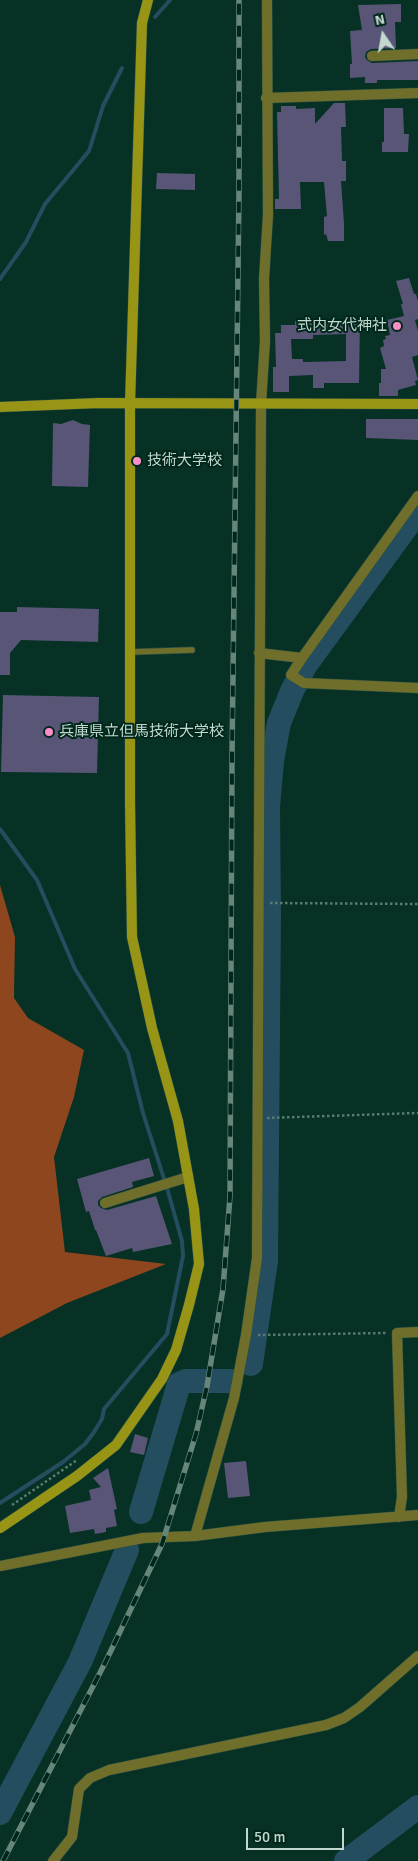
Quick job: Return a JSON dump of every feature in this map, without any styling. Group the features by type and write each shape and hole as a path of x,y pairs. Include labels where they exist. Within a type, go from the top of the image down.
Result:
{"street":[{"path":"0,1528 77,1476 116,1445 162,1379 176,1350 190,1304 199,1264 194,1209 178,1121 152,1028 132,938 130,404 142,23 148,0"},
{"path":"196,1536 234,1398 246,1335 257,1258 259,653 262,522 261,404 265,341 264,279 268,215 267,0"},
{"path":"372,56 418,54"},
{"path":"266,98 418,92"},
{"path":"0,407 99,403 418,404"},
{"path":"418,496 302,658 292,676 304,683 418,688"},
{"path":"259,653 302,658"},
{"path":"105,1203 188,1177"},
{"path":"399,1517 402,1497 397,1333 418,1332"},
{"path":"0,1566 143,1538 196,1536 266,1527 418,1515"},
{"path":"54,1861 72,1837 79,1789 90,1778 109,1770 326,1725 344,1718 360,1707 418,1656"}],"lane":[{"path":"130,652 192,650"}],"path":[{"path":"275,903 418,904"},
{"path":"272,1118 418,1113"},
{"path":"260,1335 397,1333"}],"shaded area":[{"path":"0,885 15,937 14,998 28,1018 84,1050 74,1097 54,1157 65,1252 166,1264 67,1303 0,1338"}],"building":[{"path":"401,4 401,22 395,22 396,48 371,49 366,52 365,57 372,63 418,61 418,80 377,80 377,83 365,83 365,77 350,78 350,64 352,64 350,31 362,30 358,5"},
{"path":"334,103 345,103 346,127 341,127 342,161 346,161 346,181 341,181 344,241 328,241 326,234 324,235 324,217 327,216 324,182 300,182 301,209 275,209 275,199 279,199 277,112 281,112 281,106 296,106 296,109 315,108 315,124"},
{"path":"384,108 403,108 404,134 409,134 408,152 382,152 382,142 384,142"},
{"path":"157,173 195,174 195,190 156,189"},
{"path":"409,278 418,301 418,319 415,320 418,331 418,355 412,357 418,380 415,381 416,385 398,390 398,396 379,396 381,369 386,369 380,348 384,346 383,340 386,339 385,336 390,335 387,320 404,316 401,304 403,304 396,281"},
{"path":"295,321 360,321 359,383 324,383 324,388 313,388 313,375 289,376 289,392 273,392 273,367 276,367 275,333 281,333 281,325 295,325","holes":["346,334 346,361 303,362 303,359 292,359 291,339 313,339 313,335"]},
{"path":"366,419 418,419 418,440 366,438"},
{"path":"73,420 90,425 88,487 52,486 53,423 61,424"},
{"path":"17,607 99,609 98,642 21,640 10,653 10,675 0,675 0,612 17,612"},
{"path":"3,695 99,697 97,773 1,772"},
{"path":"149,1158 154,1176 132,1182 133,1187 102,1197 98,1201 98,1205 107,1210 156,1196 172,1244 133,1252 132,1248 106,1256 89,1211 86,1212 77,1179"},
{"path":"135,1434 148,1438 144,1455 130,1452"},
{"path":"246,1461 250,1496 228,1498 224,1463"},
{"path":"108,1468 117,1509 114,1510 117,1526 106,1528 106,1532 95,1534 94,1529 70,1533 65,1506 91,1500 89,1490 101,1487 93,1478"}],"waterway":[{"path":"155,17 170,0"},
{"path":"0,279 26,242 45,204 89,151 103,106 122,68"},
{"path":"251,1364 266,1261 268,807 272,761 279,723 305,666 418,511"},
{"path":"0,829 37,880 75,969 128,1053 143,1113 182,1241 183,1256 167,1334 104,1409 102,1419 85,1444 63,1462 0,1503"},
{"path":"141,1512 179,1384 186,1381 231,1381"},
{"path":"0,1813 80,1662 127,1550"},
{"path":"346,1861 418,1807"}],"railway":[{"path":"3,1861 105,1663 162,1544 196,1434 207,1386 223,1289 230,1196 239,0"}],"place":[{"name":"式内女代神社","path":"397,326"},
{"name":"技術大学校","path":"137,461"},
{"name":"兵庫県立但馬技術大学校","path":"49,732"}]}
